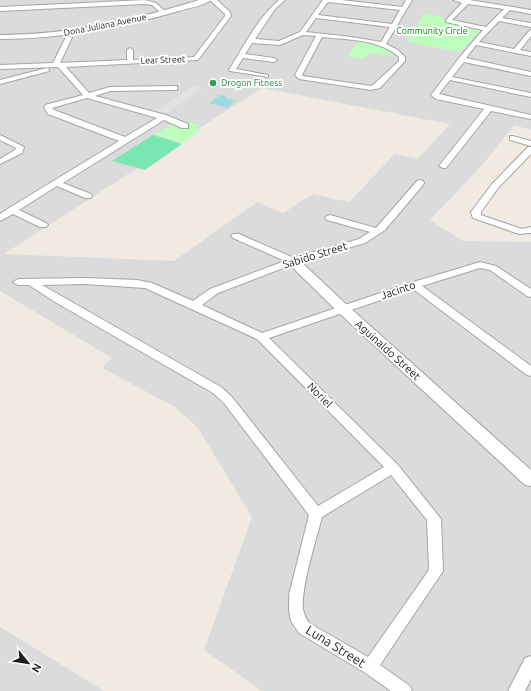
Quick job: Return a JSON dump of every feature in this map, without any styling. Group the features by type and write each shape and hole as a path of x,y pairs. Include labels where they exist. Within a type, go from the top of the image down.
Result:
{"street":[{"name":"Dona Juliana Avenue","path":"0,37 71,33 164,13 207,0"},
{"name":"Lear Street","path":"58,66 130,61 196,59 228,16 228,13 213,0"},
{"path":"266,76 232,70 252,42 273,8 282,0"},
{"path":"252,42 280,43 302,33 326,0 403,9"},
{"path":"383,44 409,0"},
{"path":"456,0 531,12"},
{"path":"0,9 145,1 154,4 164,13"},
{"path":"467,2 448,22 487,29"},
{"path":"509,8 474,42 435,95 531,117"},
{"path":"314,16 393,26"},
{"path":"499,19 531,24"},
{"path":"516,50 531,32"},
{"path":"0,82 29,76 58,66 71,33"},
{"path":"302,33 320,35 383,44 398,53 402,57 402,61 375,87 366,89 301,78 298,75 320,35"},
{"path":"474,42 531,54"},
{"path":"130,50 130,61"},
{"path":"241,56 274,60"},
{"path":"461,59 531,74"},
{"path":"0,67 58,66 88,96 163,117 185,126"},
{"path":"448,78 531,95"},
{"path":"126,140 51,112 48,107 110,89 174,88"},
{"path":"443,166 489,108"},
{"path":"0,218 163,117"},
{"path":"0,137 20,147 19,151 0,162"},
{"path":"512,138 531,144"},
{"path":"531,149 495,186 476,212 476,216 481,220 522,232 531,230"},
{"path":"56,183 88,196"},
{"name":"Sabido Street","path":"194,305 214,291 293,261 362,241 382,228 420,183"},
{"path":"12,210 43,225"},
{"path":"330,218 378,231"},
{"name":"Aguinaldo Street","path":"236,236 293,261 343,309 531,480"},
{"name":"Jacinto","path":"261,337 480,264 493,268 530,291"},
{"name":"Noriel","path":"18,282 85,281 137,283 148,285 261,337 392,468 434,519 436,571 370,668"},
{"path":"31,282 59,300 217,390 228,400 316,514 392,468"},
{"path":"414,285 531,372"},
{"name":"Luna Street","path":"316,514 296,595 296,610 299,621 304,628 370,668 404,691"},
{"path":"516,691 531,663"}],"shaded area":[{"path":"0,0 531,0 531,130 514,125 484,163 430,220 463,241 531,242 531,691 262,691 204,650 252,517 198,428 175,407 102,368 112,358 0,291","holes":["262,88 450,124 418,159 395,154 349,202 313,194 283,213 257,202 174,261 4,254"]},
{"path":"194,86 204,88 167,113 157,110"},
{"path":"0,627 104,691 0,691"}],"green space":[{"name":"Community Circle","path":"424,13 443,17 444,21 482,29 460,52 408,42"},
{"path":"357,42 374,44 389,50 397,57 368,53 365,59 348,57"},
{"path":"182,120 200,125 196,128 201,130 182,143 154,134 175,124"},
{"path":"153,135 182,144 145,170 112,161"}],"water":[{"path":"220,95 236,101 227,108 209,103"}],"place":[{"name":"Drogon Fitness","path":"213,83"}]}
